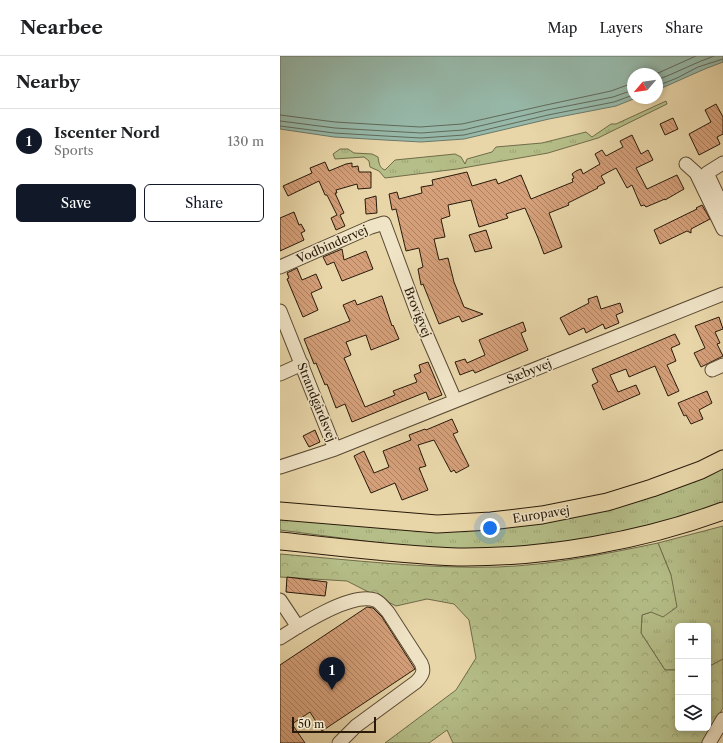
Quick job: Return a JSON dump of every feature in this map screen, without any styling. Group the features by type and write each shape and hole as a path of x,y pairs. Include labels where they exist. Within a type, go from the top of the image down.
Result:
{"main road":[{"name":"Europavej","path":"280,511 437,524 491,521 542,515 607,502 652,488 701,470 723,459"},
{"path":"280,541 407,554 457,557 497,556 548,552 605,543 669,528 723,511"}],"street":[{"path":"723,163 707,173 723,207"},
{"path":"686,164 696,173 723,229"},
{"name":"Vodbindervej","path":"280,267 371,227 384,223"},
{"name":"Brovigvej","path":"384,223 418,315 455,400"},
{"name":"Sæbyvej","path":"280,467 335,449 723,294"},
{"name":"Strandgårdsvej","path":"280,311 335,449"},
{"path":"280,374 302,364"},
{"path":"280,638 346,602 357,599 375,600 388,612 423,668 423,673 416,682 356,726 339,743"},
{"path":"280,600 298,627"},
{"path":"709,743 723,719"}],"green space":[{"path":"666,101 667,104 598,138 548,153 457,169 385,178 379,171 370,167 369,161 364,157 335,159 333,154 340,149 348,149 354,153 372,154 378,157 380,166 385,170 395,160 455,154 461,157 465,164 467,159 492,152 496,147 542,143 586,132 592,137 611,124 616,124 659,104 663,104"},
{"path":"723,467 723,503 656,525 564,543 503,548 451,549 387,544 280,530 280,516 460,530"},
{"path":"723,526 723,659 711,665 711,623 675,623 675,670 665,670 641,633 642,615 651,612 671,575 658,543"},
{"path":"658,543 671,575 677,607 663,617 651,612 642,615 641,633 665,670 675,670 675,731 709,731 702,743 453,743 447,730 429,743 385,743 456,690 476,658 469,620 454,604 427,599 396,606 347,581 280,577 280,554 443,567 518,566 598,555"},
{"path":"723,659 723,708 711,728 711,665"}],"water":[{"path":"280,56 723,56 723,62 663,87 663,68 627,68 627,102 616,106 549,119 464,139 421,142 334,137 280,129"}],"building":[{"path":"716,104 723,117 723,134 717,137 720,144 699,155 689,134 711,122 705,110"},
{"path":"673,118 678,129 665,135 660,124"},
{"path":"632,135 641,154 648,150 653,160 636,168 647,189 677,175 684,189 665,200 646,207 644,205 641,206 632,185 627,188 616,168 601,176 605,183 597,187 598,188 568,203 569,205 549,213 562,247 544,254 525,208 506,214 508,218 479,227 471,200 448,205 450,216 441,219 445,237 434,239 439,260 448,258 454,282 464,307 483,314 462,322 459,316 439,324 423,284 421,285 418,269 423,267 419,248 406,251 396,209 392,210 389,194 397,192 399,199 422,193 421,187 433,185 432,180 467,172 472,186 496,179 498,184 521,175 531,199 573,182 572,179 574,178 572,174 576,171 581,169 583,174 600,164 595,154 602,150 606,156 623,147 620,141"},
{"path":"325,162 329,171 352,163 352,167 358,166 359,172 371,172 371,188 358,189 357,184 336,190 337,193 335,193 344,213 340,215 345,226 336,230 331,218 337,215 327,195 325,195 319,181 288,196 283,186 312,173 310,168"},
{"path":"376,196 377,213 366,214 365,199"},
{"path":"702,205 710,219 691,229 691,233 687,231 660,244 654,230 697,209 696,208"},
{"path":"294,212 299,225 301,224 305,231 301,233 304,240 280,251 280,218"},
{"path":"486,230 492,248 475,252 469,235"},
{"path":"342,249 344,260 366,251 373,269 342,281 334,262 327,265 323,257"},
{"path":"297,268 302,280 316,274 322,288 311,293 318,310 303,317 287,279 289,278 287,273"},
{"path":"381,296 392,326 393,325 399,339 371,350 366,335 346,342 351,355 344,358 365,407 395,395 393,391 417,382 414,375 421,372 419,365 428,362 442,395 429,400 426,392 352,422 345,404 336,408 327,384 325,385 316,363 314,364 304,339 350,321 343,305 355,300 357,305"},
{"path":"597,296 601,309 620,303 623,312 616,315 619,323 605,329 603,324 586,333 584,328 569,335 560,318 589,303 588,299"},
{"path":"719,317 723,329 715,332 720,343 717,344 723,356 701,367 694,353 705,348 695,326"},
{"path":"523,322 526,331 521,333 528,350 475,373 473,370 460,375 455,362 465,359 467,363 485,355 479,340"},
{"path":"675,334 680,344 671,348 676,361 667,365 679,391 668,396 655,366 629,377 626,369 610,375 618,392 636,385 640,394 603,410 592,385 598,382 592,369"},
{"path":"707,391 712,403 699,410 703,419 691,424 686,415 684,416 678,403"},
{"path":"452,419 458,432 453,434 469,466 456,473 454,470 451,472 434,440 418,445 426,466 419,468 428,490 402,500 395,483 371,493 354,456 364,451 374,473 389,467 383,451 411,440 409,435 425,429 426,430"},
{"path":"315,430 320,442 309,447 303,436"},
{"path":"287,577 327,582 325,596 286,592"},
{"path":"367,607 373,608 382,617 415,669 322,731 310,712 292,724 305,743 280,743 280,665"}],"place":[{"name":"Iscenter Nord","path":"332,690"}]}
